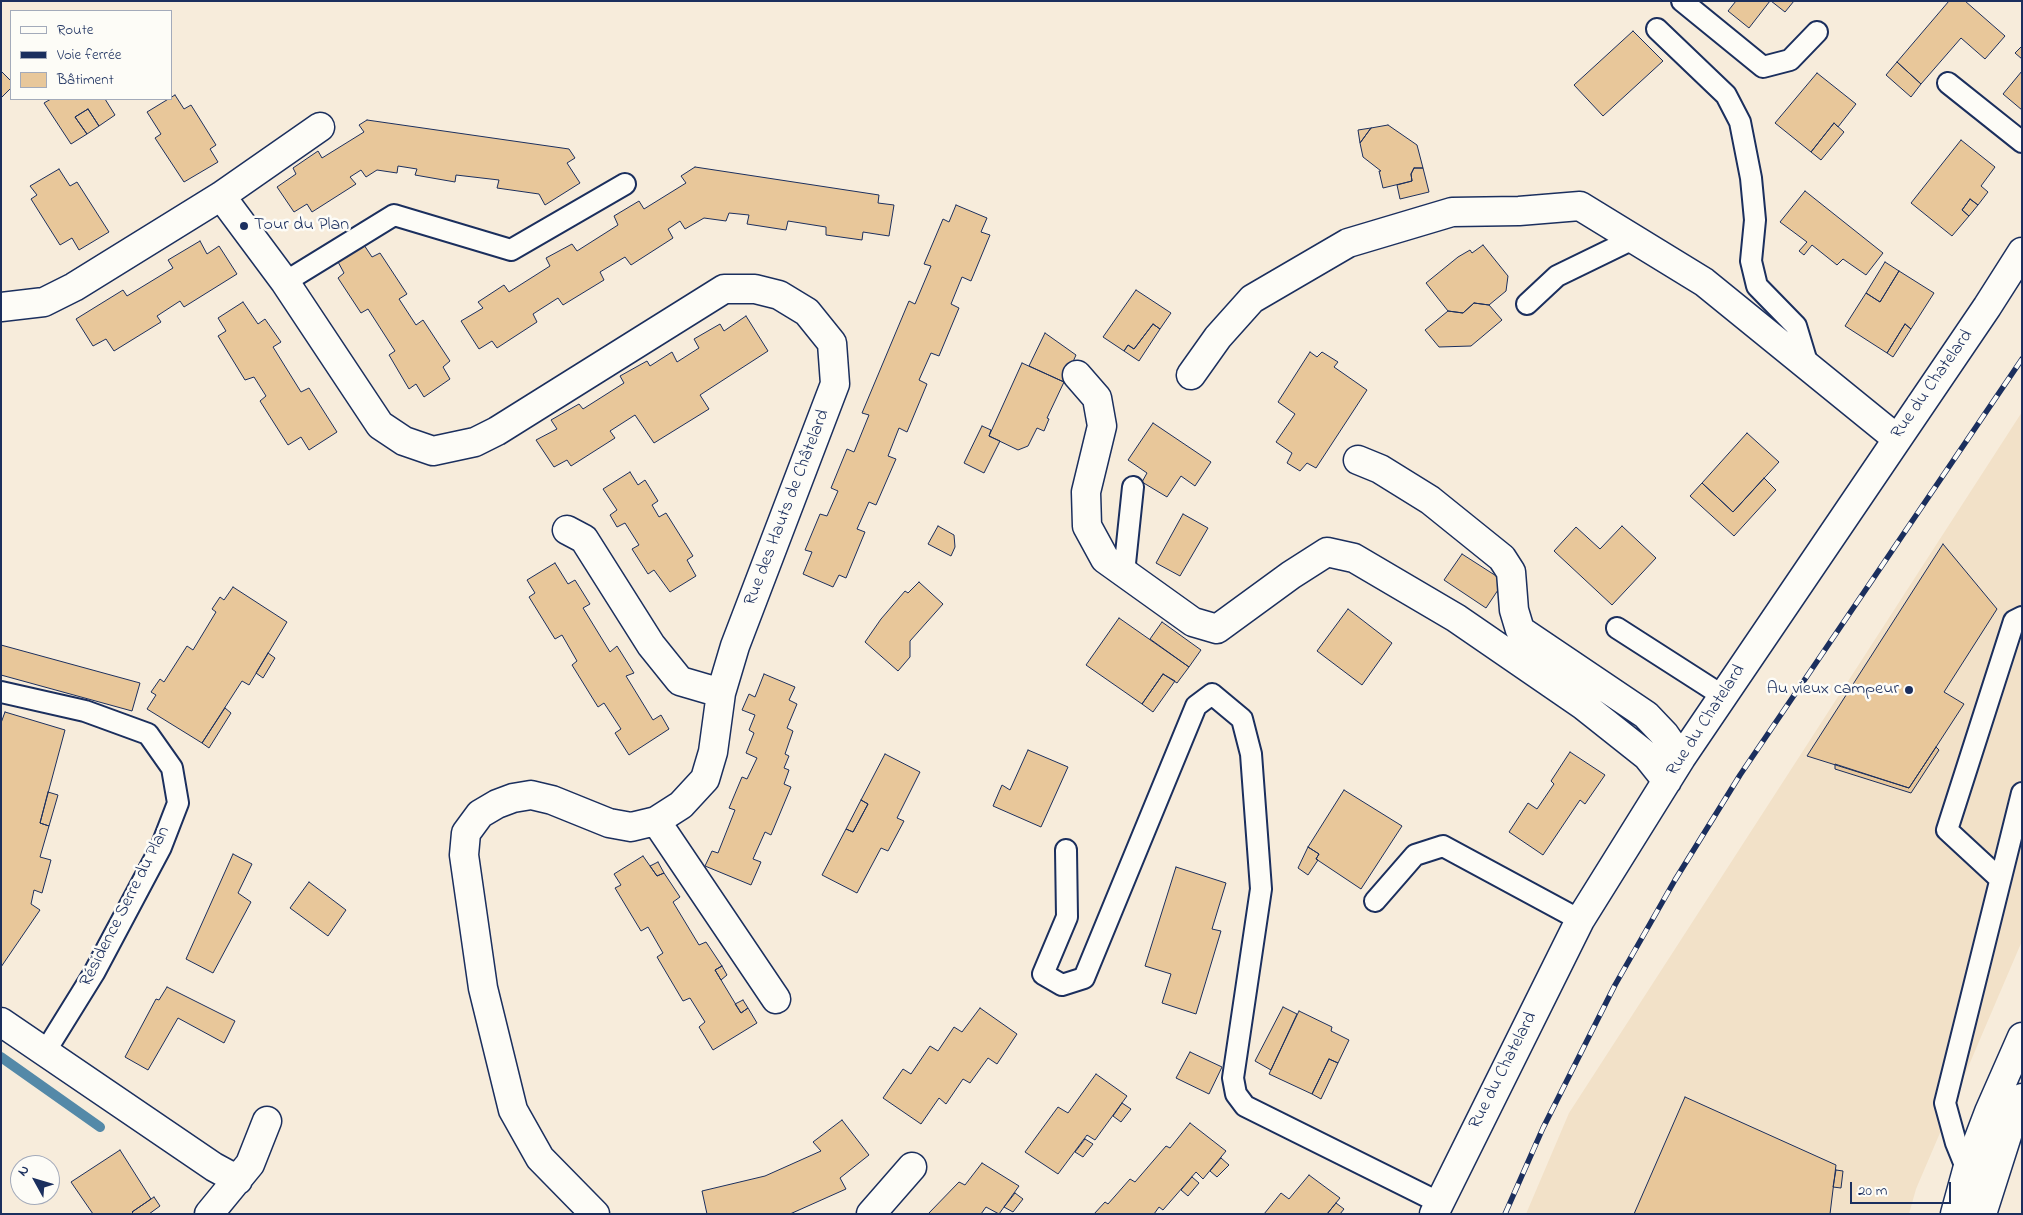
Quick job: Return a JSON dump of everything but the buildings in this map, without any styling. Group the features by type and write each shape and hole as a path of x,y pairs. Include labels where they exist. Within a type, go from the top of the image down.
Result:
{"street":[{"path":"1,307 44,302 74,287 221,196 320,127"},
{"name":"Rue des Hauts de Châtelard","path":"221,196 285,282 380,425 404,441 433,451 475,442 497,431 724,289 755,289 780,295 807,312 832,343 835,384 735,646 721,692 713,752 705,779 681,805 656,821 631,827 609,823 552,800 531,795 513,798 496,804 480,814 466,833 464,855 483,988 513,1110 540,1158 595,1214"},
{"path":"1191,374 1218,337 1252,299 1348,243 1452,212 1519,211 1580,206 1704,282 1896,438"},
{"name":"Rue du Chatelard","path":"1436,1208 1580,920 1681,758 1896,438 1987,307 2022,252"},
{"path":"1077,376 1097,398 1102,426 1086,492 1087,526 1105,559 1193,622 1217,629 1291,575 1327,552 1354,558 1456,618 1584,706 1647,756 1667,781"},
{"path":"1358,460 1380,469 1430,500 1502,558 1511,572 1514,610 1520,630 1646,715 1681,758"},
{"path":"567,530 584,539 651,645 680,681 721,692"},
{"path":"656,821 776,999"},
{"path":"1,1022 214,1167 238,1180"},
{"path":"1956,1214 1967,1170 1989,1112 2022,1037"},
{"path":"1982,1214 2011,1123 2022,1098"},
{"path":"209,1214 250,1164 267,1121"},
{"path":"871,1214 912,1167"}],"lane":[{"path":"1682,1 1763,67 1790,60 1817,32"},
{"path":"1657,29 1726,95 1740,122 1752,186 1755,220 1751,261 1757,286 1796,326 1809,369"},
{"path":"1948,82 2022,142"},
{"path":"285,282 394,215 511,250 625,184"},
{"path":"1527,304 1557,276 1633,239"},
{"path":"1124,572 1133,487"},
{"path":"2000,879 1947,830 2014,621 2022,617"},
{"path":"1617,628 1723,696"},
{"name":"Résidence Serre du Plan","path":"1,692 85,711 148,734 172,768 178,803 161,848 99,964 45,1052"},
{"path":"1066,850 1067,917 1043,974 1062,985 1084,978 1196,706 1212,694 1242,719 1252,754 1261,888 1233,1078 1236,1094 1245,1106 1436,1208"},
{"path":"1967,1170 1956,1143 1945,1103 2022,793"},
{"path":"1375,901 1415,855 1443,846 1580,920"}],"shaded area":[{"path":"2022,412 2022,941 1916,1189 1909,1214 1526,1214 1569,1113"}],"waterway":[{"path":"1,1057 100,1127"}],"railway":[{"path":"1505,1214 1543,1128 1615,985 1675,880 1740,775 2022,359"}],"place":[{"name":"Tour du Plan","path":"244,226"},
{"name":"Au vieux campeur","path":"1909,690"}]}
